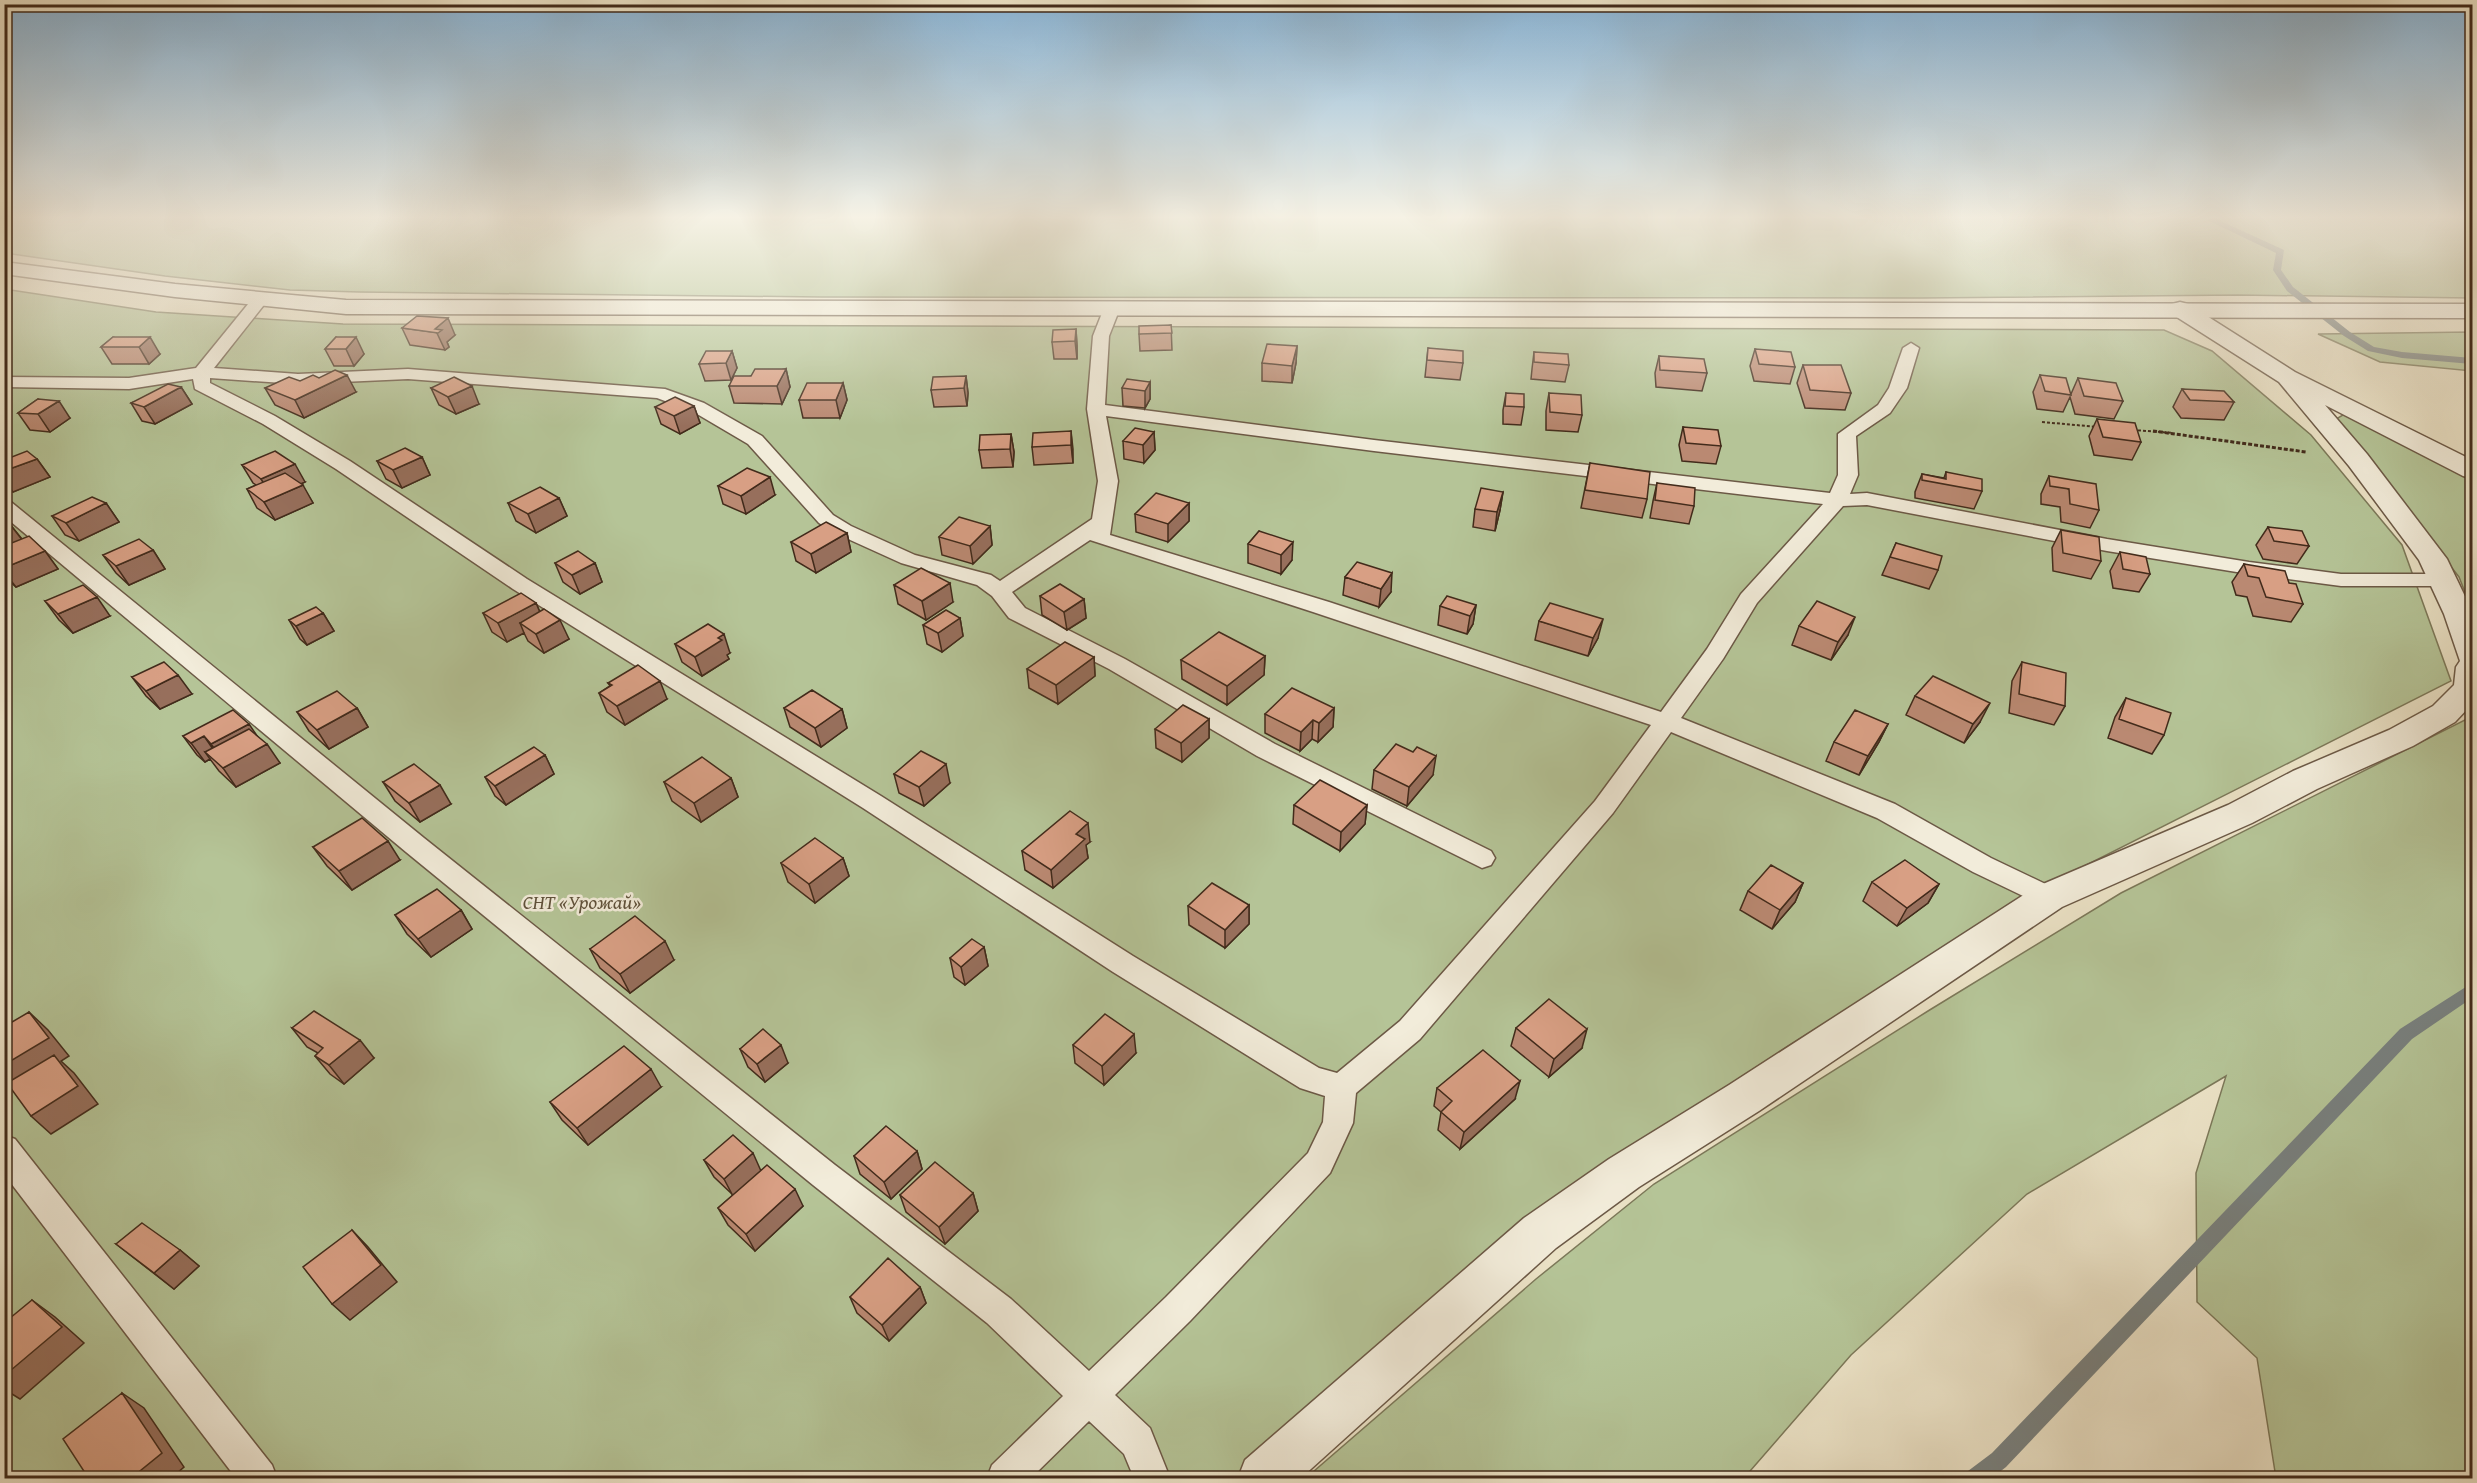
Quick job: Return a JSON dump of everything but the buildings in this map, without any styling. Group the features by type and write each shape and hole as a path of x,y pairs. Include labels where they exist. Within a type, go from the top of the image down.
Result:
{"street":[{"path":"136,287 259,301 358,307 2472,311"},
{"path":"2180,309 2287,377 2472,470"},
{"path":"2287,377 2358,460 2433,559 2459,614 2472,655"},
{"path":"1263,1479 1540,1233 1624,1173 1744,1098 2049,897 2240,814 2305,780 2401,738 2444,714 2469,688 2472,667"}],"lane":[{"path":"259,301 202,372 201,385 269,420 343,465 520,584 872,802 1123,964 1311,1079 1341,1087"},
{"path":"1112,308 1101,336 1096,409 1108,481 1099,538 1321,607 1665,721 1886,811 1982,865 2049,897"},
{"path":"1005,1479 1178,1309 1319,1163 1338,1123 1341,1087 1410,1030 1604,807 1715,654 1749,599 1837,500 1848,475 1847,434 1884,409 1898,388 1911,348"},
{"path":"4,382 134,383 174,380 202,372 298,380 408,374 582,389 659,393 698,407 755,440 826,519 844,530 908,559 984,580 1000,591 1017,613 1117,664 1266,750 1482,858"},
{"path":"1096,409 1267,433 1837,500 1866,499 2107,545 2248,568 2341,580 2443,580"},
{"path":"4,506 415,845 824,1175 999,1311 1137,1441 1152,1479"},
{"path":"1000,591 1086,534 1102,520"},
{"path":"4,1149 259,1479"}],"path":[{"path":"2042,422 2108,428"},
{"path":"2130,429 2174,433 2358,460"}],"green space":[{"path":"265,287 2472,287 2472,298 2238,295 1920,298 821,297 290,290"},
{"name":"СНТ «Урожай»","path":"4,289 156,312 343,324 2164,330 2212,351 2311,435 2402,545 2451,681 2033,892 1689,1111 1507,1234 1251,1478 5,1478"},
{"path":"2472,332 2472,371 2380,362 2318,334"},
{"path":"2346,413 2472,481 2472,610 2459,577 2408,512 2328,424"},
{"path":"2472,714 2472,1478 2276,1478 2257,1358 2197,1302 2196,1173 2226,1076 2027,1194 1851,1355 1744,1478 1306,1478 1536,1279 1654,1184 1928,1011 2121,893 2471,717"}],"waterway":[{"path":"2289,287 2347,334 2371,349 2402,355 2472,361"},
{"path":"1975,1478 1999,1460 2406,1034 2472,990"}]}
